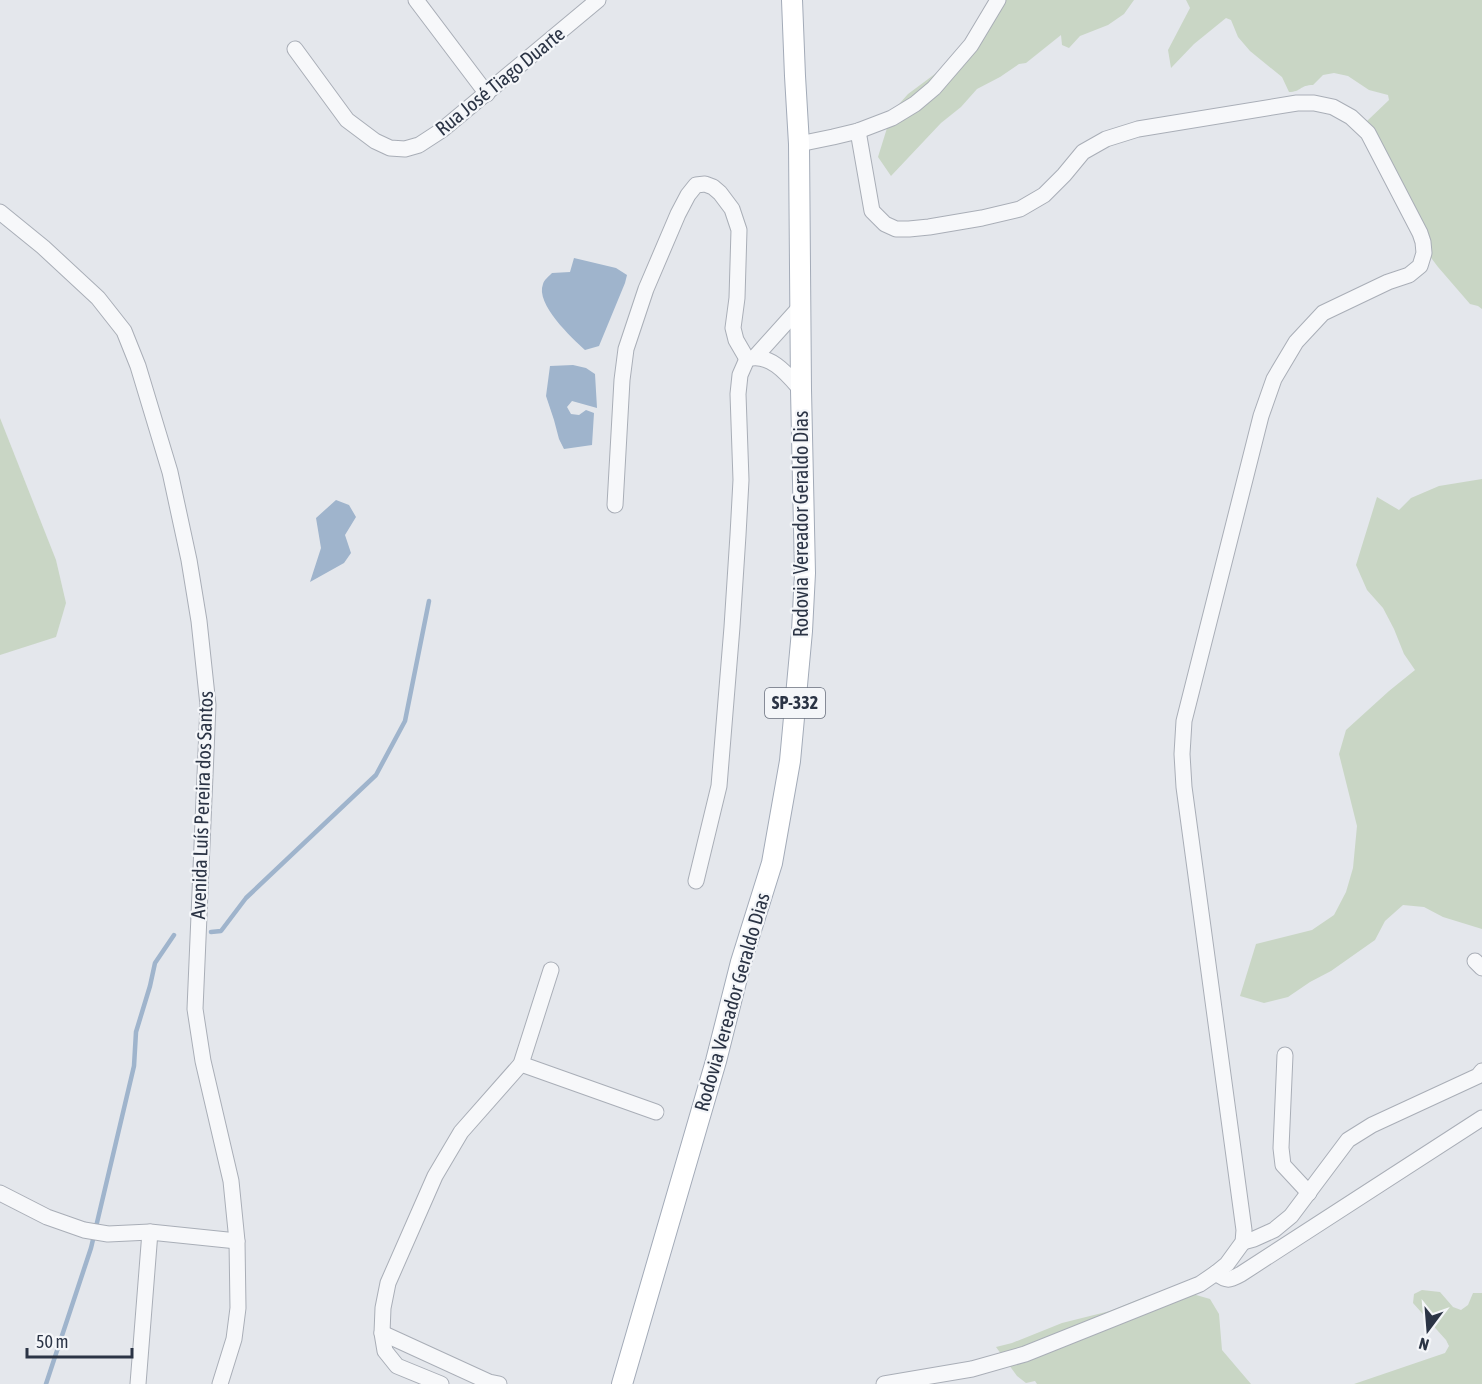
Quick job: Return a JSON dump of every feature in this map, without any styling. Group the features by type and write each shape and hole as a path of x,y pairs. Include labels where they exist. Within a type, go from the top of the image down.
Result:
{"main road":[{"name":"Rodovia Vereador Geraldo Dias","path":"622,1384 716,1060 741,962 772,863 790,761 805,573 799,144 792,0"}],"street":[{"path":"416,0 487,94"},
{"name":"Rua José Tiago Duarte","path":"295,49 347,120 375,141 390,148 405,149 419,145 442,130 598,0"},
{"path":"799,144 858,131 892,118 915,104 934,88 971,45 998,0"},
{"path":"858,131 872,211 885,224 896,229 909,229 1020,209 1044,195 1083,152 1106,139 1138,129 1297,103 1314,103 1334,107 1351,117 1368,133 1420,233 1424,253 1420,266 1409,275 1388,282 1323,313 1296,342 1274,379 1258,426 1184,721 1182,754 1184,787 1244,1230 1243,1242 1227,1264 1200,1284 1026,1354 972,1369 884,1384"},
{"path":"615,505 622,380 626,349 646,289 678,214 688,195 700,183 720,193 732,209 739,230 734,328 736,340 751,358 768,361 782,368 801,390"},
{"name":"Avenida Luís Pereira dos Santos","path":"0,212 43,247 98,298 124,332 145,385 170,472 189,560 208,705 195,1009 203,1061 231,1181 237,1241 238,1308 234,1339 220,1384"},
{"path":"696,881 719,786 741,480 738,394 740,375 751,358 800,307"},
{"path":"441,1384 397,1366 385,1351 382,1333 383,1308 388,1283 435,1176 461,1132 521,1064 551,970"},
{"path":"1285,1055 1281,1148 1283,1165 1309,1192"},
{"path":"521,1064 656,1113"},
{"path":"1243,1242 1274,1230 1291,1216 1348,1140 1372,1125 1478,1076 1482,1071"},
{"path":"1216,1274 1224,1279 1241,1274 1482,1118"},
{"path":"0,1193 47,1217 84,1230 108,1234 150,1232 237,1241"},
{"path":"138,1384 150,1232"},
{"path":"382,1333 492,1383"}],"green space":[{"path":"1000,0 1134,0 1124,14 1108,25 1080,36 1069,48 1062,45 1061,35 1026,63 1019,64 977,89 891,176 878,157 892,112 908,94 947,65"},
{"path":"1186,0 1482,0 1482,309 1470,304 1429,255 1366,122 1389,100 1388,95 1369,90 1348,76 1334,73 1323,75 1313,85 1289,92 1282,77 1250,51 1238,37 1231,20 1226,18 1194,44 1171,68 1168,50 1190,8"},
{"path":"0,418 56,560 66,603 56,637 0,655"},
{"path":"1482,479 1482,929 1443,917 1424,907 1403,905 1385,921 1375,940 1331,971 1288,997 1264,1003 1240,996 1256,944 1312,930 1334,915 1346,892 1353,868 1357,826 1339,754 1346,730 1415,670 1404,654 1383,608 1367,590 1356,565 1377,497 1399,510 1411,498 1439,486"},
{"path":"1422,1290 1440,1292 1453,1307 1461,1310 1468,1305 1473,1293 1482,1293 1482,1384 1354,1384 1445,1353 1449,1346 1446,1340 1413,1303 1414,1294"},
{"path":"1196,1295 1210,1299 1219,1314 1222,1350 1251,1384 1037,1384 1035,1381 1026,1383 1017,1376 996,1347 1062,1323 1110,1311 1147,1296 1156,1298"}],"water":[{"path":"574,258 616,268 627,275 599,346 585,350 549,311 542,292 544,283 552,273 570,272"},
{"path":"573,365 586,368 595,374 597,408 572,401 567,407 571,414 579,415 586,410 594,413 592,445 564,449 546,396 550,366"},
{"path":"336,500 349,505 356,517 345,535 351,553 344,563 310,582 321,548 316,518"}],"waterway":[{"path":"211,932 221,931 246,898 376,775 405,721 429,601"},
{"path":"46,1384 91,1248 134,1066 136,1032 155,963 174,935"}]}
